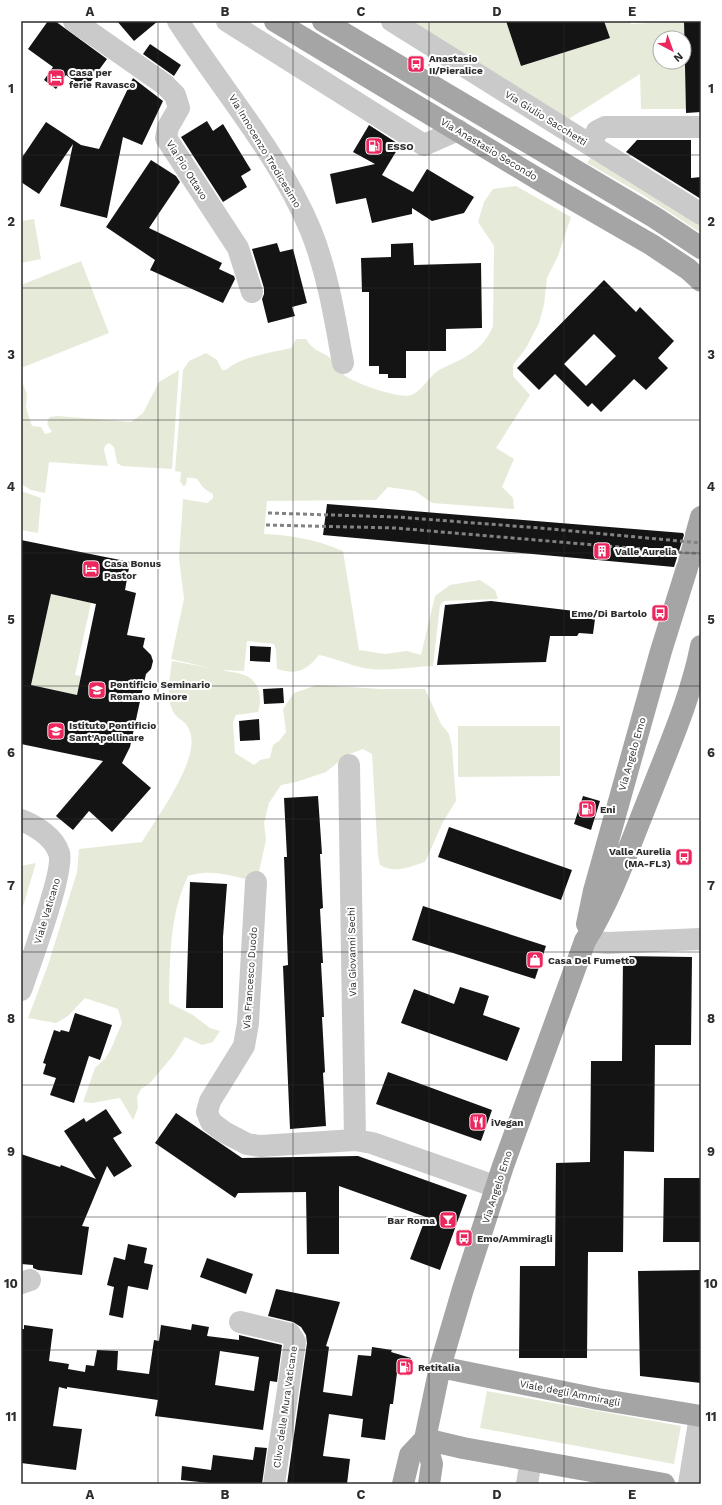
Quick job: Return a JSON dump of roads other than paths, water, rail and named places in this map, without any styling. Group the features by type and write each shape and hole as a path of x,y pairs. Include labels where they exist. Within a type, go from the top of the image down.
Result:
{"main road":[{"name":"Via Anastasio Secondo","path":"275,21 670,256 701,281"},
{"path":"323,21 439,88 674,229 701,248"},
{"name":"Via Angelo Emo","path":"429,1484 432,1464 425,1439 440,1367 497,1187 585,941 594,891 661,651 697,531"},
{"name":"Via Angelo Emo","path":"585,941 596,923 617,878 671,740 692,682 701,646"},
{"name":"Viale degli Ammiragli","path":"440,1367 604,1400 700,1416"},
{"path":"403,1484 410,1455 425,1439 463,1448 664,1484"}],"street":[{"name":"Via Pio Ottavo","path":"74,21 164,84 175,95 179,108 168,127 166,138 238,248 252,292"},
{"name":"Via Innocenzo Tredicesimo","path":"178,21 247,121 302,212 324,268 343,363"},
{"path":"227,21 424,145 458,130"},
{"name":"Via Giulio Sacchetti","path":"392,21 701,214"},
{"path":"321,79 334,56"},
{"path":"591,145 597,131 605,127 701,127"},
{"name":"Via Giovanni Sechi","path":"348,765 355,1140"},
{"name":"Viale Vaticano","path":"21,820 32,825 46,835 59,852 60,865 21,990"},
{"path":"21,836 46,835"},
{"name":"Via Francesco Duodo","path":"256,882 248,1023 244,1046 210,1101 207,1112 208,1118 224,1132 247,1144 260,1146 355,1140 372,1143 497,1187"},
{"path":"585,941 607,943 701,939"},
{"name":"Clivo delle Mura Vaticane","path":"240,1322 290,1334 296,1342 274,1484"},
{"path":"689,1484 700,1416"},
{"path":"527,1484 531,1460"}],"railway":[{"path":"268,513 397,517 540,528 701,543"},
{"path":"266,525 395,528 701,554"}],"place":[{"name":"Anastasio II/Pieralice","path":"416,64"},
{"name":"Casa per ferie Ravasco","path":"56,78"},
{"name":"ESSO","path":"374,146"},
{"name":"Valle Aurelia","path":"602,551"},
{"name":"Casa Bonus Pastor","path":"91,569"},
{"name":"Emo/Di Bartolo","path":"660,613"},
{"name":"Pontificio Seminario Romano Minore","path":"97,690"},
{"name":"Istituto Pontificio Sant'Apollinare","path":"56,731"},
{"name":"Eni","path":"587,809"},
{"name":"Valle Aurelia (MA-FL3)","path":"684,857"},
{"name":"Casa Del Fumetto","path":"535,960"},
{"name":"iVegan","path":"478,1122"},
{"name":"Bar Roma","path":"448,1220"},
{"name":"Emo/Ammiragli","path":"464,1238"},
{"name":"Retitalia","path":"405,1367"}]}
